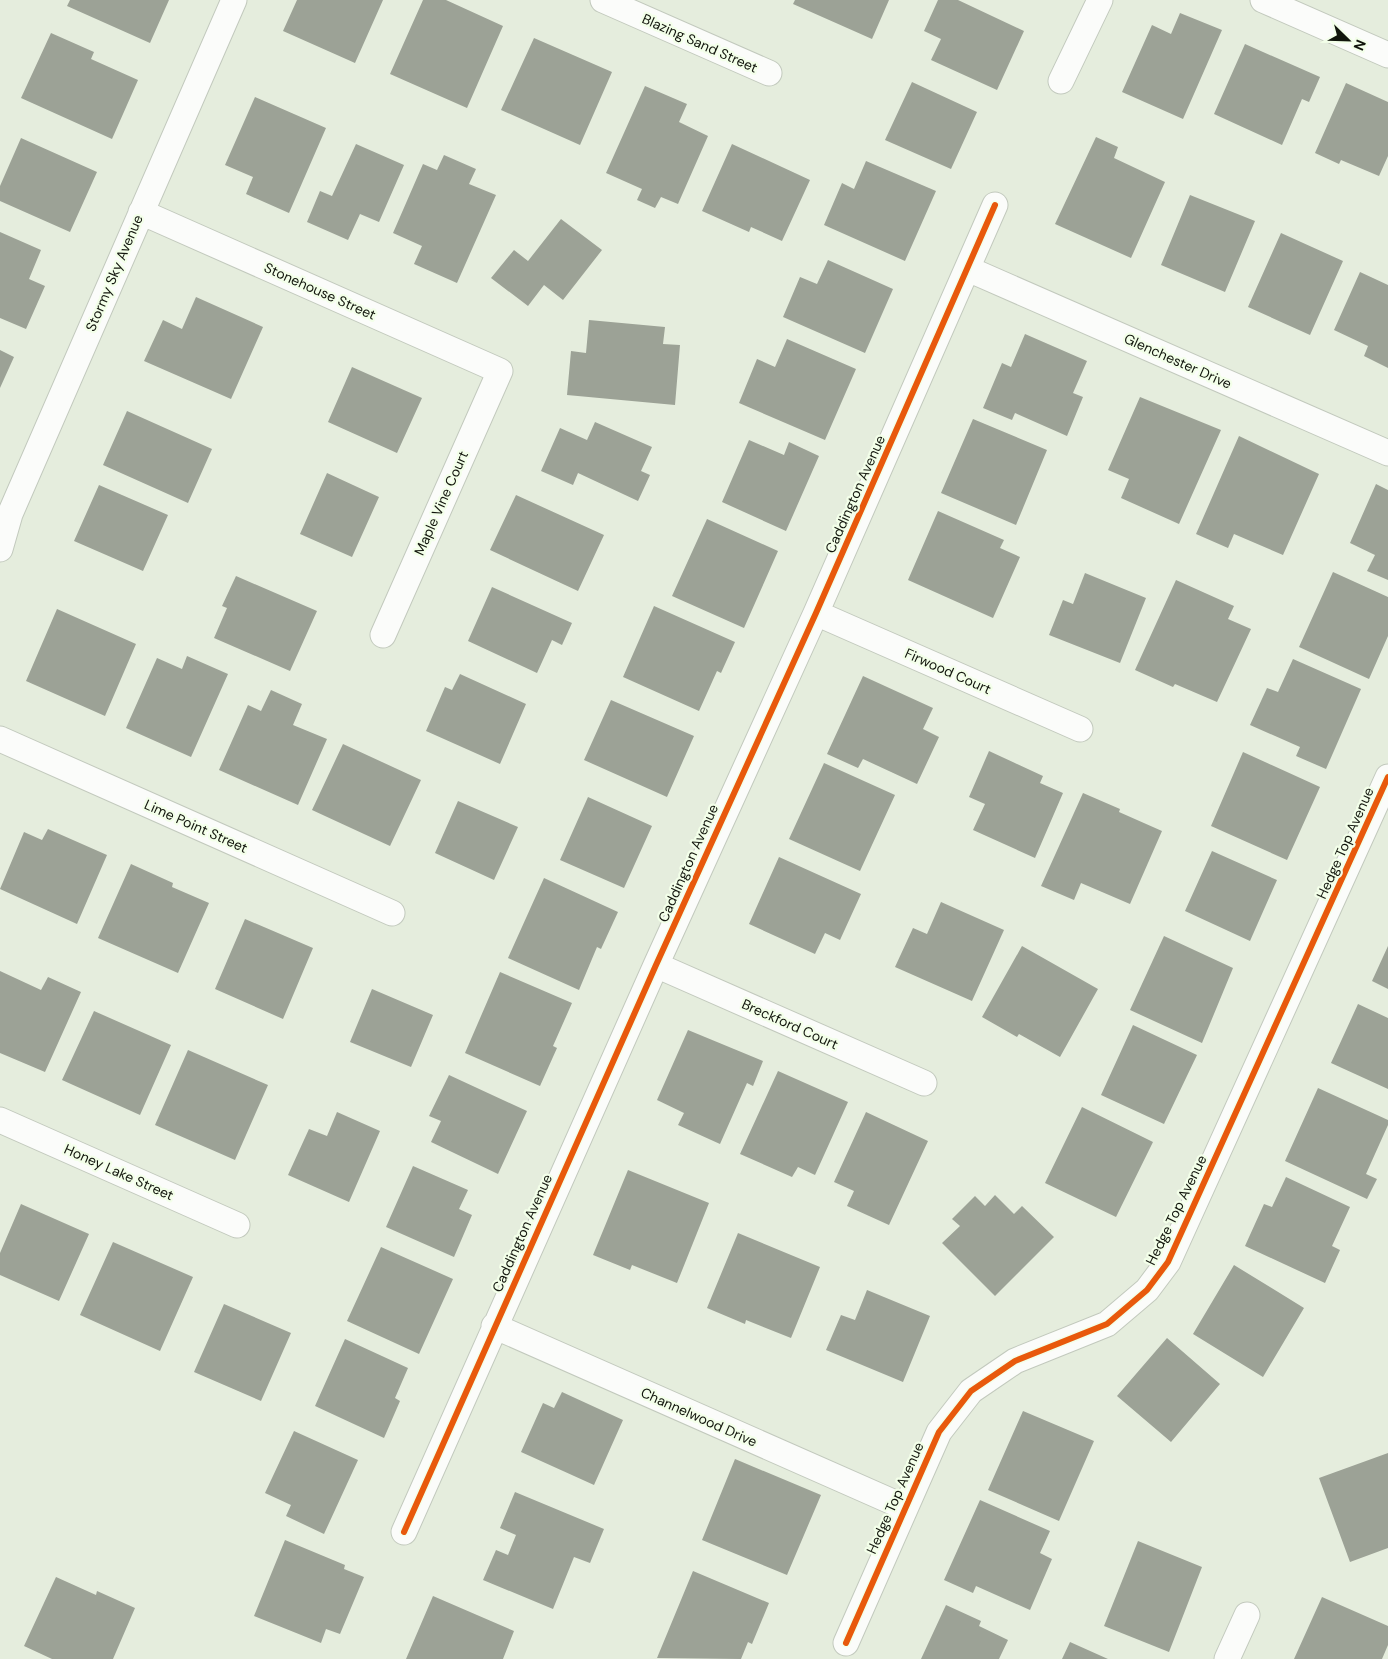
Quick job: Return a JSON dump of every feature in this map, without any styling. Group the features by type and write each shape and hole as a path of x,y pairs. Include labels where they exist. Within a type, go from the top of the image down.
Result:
{"street":[{"name":"Stormy Sky Avenue","path":"0,549 10,514 234,0"},
{"name":"Blazing Sand Street","path":"603,0 769,73"},
{"path":"1061,80 1100,0"},
{"path":"1263,0 1388,55"},
{"name":"Caddington Avenue","path":"404,1532 494,1326 816,613 995,205"},
{"name":"Stonehouse Street","path":"141,212 500,370"},
{"name":"Glenchester Drive","path":"968,270 1388,453"},
{"name":"Maple Vine Court","path":"383,635 500,370"},
{"name":"Firwood Court","path":"816,613 1080,729"},
{"name":"Lime Point Street","path":"0,739 392,913"},
{"name":"Hedge Top Avenue","path":"846,1643 904,1507 939,1432 971,1391 1015,1361 1107,1324 1147,1290 1168,1262 1388,777"},
{"name":"Breckford Court","path":"656,965 924,1083"},
{"name":"Honey Lake Street","path":"0,1120 237,1225"},
{"name":"Channelwood Drive","path":"494,1326 904,1507"},
{"path":"1227,1659 1247,1615"}],"building":[{"path":"70,0 169,0 150,43 67,6"},
{"path":"297,0 383,0 355,63 283,31"},
{"path":"423,0 446,0 503,26 467,108 390,74"},
{"path":"795,0 889,0 872,39 793,4"},
{"path":"938,0 958,0 1024,31 997,90 931,60 941,39 924,31"},
{"path":"1180,13 1222,30 1183,119 1122,92 1152,25 1171,34"},
{"path":"51,33 94,52 91,59 138,80 112,139 21,98"},
{"path":"534,38 612,72 580,145 501,110"},
{"path":"1245,44 1320,77 1309,102 1302,99 1282,145 1214,114"},
{"path":"912,82 977,112 951,169 885,140"},
{"path":"1346,83 1388,102 1388,156 1379,176 1341,160 1339,164 1315,153"},
{"path":"645,86 687,104 679,122 708,136 678,204 661,197 655,208 637,200 642,189 606,173"},
{"path":"255,97 326,128 289,213 246,194 253,177 225,165"},
{"path":"1096,137 1118,147 1114,158 1165,182 1131,258 1055,224"},
{"path":"21,138 97,172 70,232 0,201 0,186"},
{"path":"356,144 404,165 379,222 360,214 348,240 307,222 320,191 332,196"},
{"path":"732,144 810,180 782,241 751,227 749,232 702,211"},
{"path":"444,155 476,169 469,184 496,195 457,283 414,264 422,246 393,233 423,164 437,170"},
{"path":"866,161 936,191 905,261 824,225 842,183 854,189"},
{"path":"1190,195 1255,221 1225,292 1161,265"},
{"path":"561,219 602,250 563,300 544,285 528,306 491,278 514,250 528,261"},
{"path":"0,232 41,250 29,279 45,286 26,329 0,318"},
{"path":"1281,233 1343,261 1310,335 1248,307"},
{"path":"828,260 893,289 865,353 783,317 800,277 817,284"},
{"path":"1360,272 1388,285 1388,368 1364,356 1368,346 1334,330"},
{"path":"196,297 263,327 231,399 144,361 163,320 182,329"},
{"path":"589,320 665,327 663,344 680,345 675,405 567,395 571,351 586,353"},
{"path":"1025,334 1087,361 1073,393 1083,397 1067,436 1015,413 1012,420 983,408 1002,363 1011,367"},
{"path":"787,339 856,369 825,440 739,403 757,359 775,367"},
{"path":"0,350 14,357 0,388"},
{"path":"352,367 422,398 397,453 328,422"},
{"path":"1140,397 1221,430 1179,524 1121,498 1129,479 1108,470"},
{"path":"127,411 212,449 188,503 103,465"},
{"path":"973,419 1047,450 1016,525 941,493"},
{"path":"595,422 652,447 641,471 650,475 638,501 578,473 573,485 541,471 560,428 587,440"},
{"path":"1239,436 1319,474 1283,555 1234,534 1228,548 1196,534"},
{"path":"749,440 784,455 789,442 819,456 786,531 722,502"},
{"path":"327,473 379,497 352,557 300,534"},
{"path":"1376,484 1388,490 1388,580 1367,571 1375,555 1350,543"},
{"path":"99,485 168,515 143,571 74,541"},
{"path":"516,495 604,535 578,591 490,550"},
{"path":"938,511 1004,540 1000,548 1020,557 993,618 908,580"},
{"path":"707,519 778,551 744,628 672,596"},
{"path":"1333,572 1388,597 1388,636 1369,679 1299,647"},
{"path":"1085,573 1146,598 1120,663 1049,635 1063,600 1073,604"},
{"path":"236,576 317,611 290,671 214,638 227,608 222,606"},
{"path":"1176,580 1234,606 1228,619 1251,629 1217,702 1175,684 1173,687 1135,670"},
{"path":"492,587 572,623 562,645 552,640 537,673 468,641"},
{"path":"654,606 735,642 721,673 717,671 699,711 623,677"},
{"path":"57,609 136,644 105,716 26,681"},
{"path":"187,656 228,674 191,757 126,728 157,658 182,669"},
{"path":"1293,659 1361,689 1326,769 1296,756 1300,747 1250,725 1267,688 1278,692"},
{"path":"460,674 526,704 500,764 426,731 445,687 452,690"},
{"path":"863,676 933,708 923,729 939,737 917,784 863,759 858,768 827,754"},
{"path":"271,690 302,704 293,725 327,739 298,805 219,770 248,705 261,711"},
{"path":"611,700 694,736 667,797 584,760"},
{"path":"343,744 421,780 390,846 312,810"},
{"path":"989,751 1043,776 1040,783 1063,793 1035,858 973,830 985,804 969,797"},
{"path":"1243,752 1320,787 1287,860 1211,826"},
{"path":"824,763 895,795 860,871 789,839"},
{"path":"1083,793 1120,809 1119,812 1162,831 1130,904 1081,883 1074,900 1041,886"},
{"path":"588,797 652,826 624,888 560,860"},
{"path":"458,801 518,827 494,880 435,853"},
{"path":"48,829 107,855 77,924 0,889 24,832 42,840"},
{"path":"1212,851 1277,880 1250,941 1185,911"},
{"path":"779,857 861,894 840,940 825,933 815,954 749,924"},
{"path":"131,864 173,883 172,887 209,903 178,973 98,938"},
{"path":"544,878 618,912 601,949 597,947 579,990 508,958"},
{"path":"941,902 1004,930 972,1001 895,967 913,928 927,934"},
{"path":"245,919 313,948 283,1019 215,989"},
{"path":"1164,936 1233,968 1202,1043 1130,1010"},
{"path":"1022,946 1098,989 1060,1057 1019,1034 1017,1037 982,1017"},
{"path":"1388,946 1388,989 1372,981"},
{"path":"0,971 41,990 48,977 81,992 45,1072 0,1053"},
{"path":"500,972 572,1003 553,1046 557,1048 540,1086 465,1053"},
{"path":"372,989 433,1015 411,1067 350,1042"},
{"path":"1358,1004 1388,1018 1388,1089 1331,1063"},
{"path":"94,1011 171,1045 140,1115 62,1080"},
{"path":"1133,1025 1197,1055 1164,1124 1101,1095"},
{"path":"688,1030 763,1061 753,1086 747,1083 720,1144 678,1125 684,1113 657,1100"},
{"path":"188,1050 268,1085 235,1160 155,1125"},
{"path":"778,1071 848,1102 815,1175 798,1167 792,1177 740,1154"},
{"path":"449,1075 527,1111 498,1174 431,1142 441,1121 429,1116"},
{"path":"1318,1088 1388,1120 1388,1125 1366,1174 1377,1179 1367,1199 1285,1161"},
{"path":"1082,1107 1153,1142 1116,1217 1045,1183"},
{"path":"337,1112 380,1131 349,1202 288,1175 309,1129 327,1136"},
{"path":"866,1112 928,1141 889,1225 847,1206 854,1191 834,1182"},
{"path":"413,1166 468,1190 459,1209 472,1215 454,1257 386,1227"},
{"path":"628,1170 709,1203 677,1283 632,1265 630,1270 593,1255"},
{"path":"1286,1177 1350,1207 1332,1246 1340,1250 1325,1283 1245,1246 1264,1204 1272,1207"},
{"path":"995,1195 1014,1214 1022,1206 1054,1237 995,1296 942,1243 960,1226 952,1219 975,1196 985,1206"},
{"path":"21,1204 89,1234 59,1301 0,1275 0,1253"},
{"path":"738,1233 820,1267 791,1338 746,1320 745,1324 707,1308"},
{"path":"113,1242 193,1277 160,1351 80,1315"},
{"path":"381,1247 453,1279 419,1354 347,1321"},
{"path":"1234,1265 1304,1308 1263,1377 1193,1334"},
{"path":"867,1290 930,1316 903,1382 826,1350 841,1315 855,1320"},
{"path":"224,1304 291,1333 261,1401 194,1372"},
{"path":"1167,1338 1220,1384 1171,1442 1117,1396"},
{"path":"345,1339 408,1368 395,1398 400,1401 384,1438 315,1406"},
{"path":"562,1392 623,1420 594,1485 521,1452 543,1403 554,1408"},
{"path":"1023,1411 1094,1441 1059,1521 988,1490"},
{"path":"294,1431 358,1460 324,1534 286,1516 291,1505 265,1493"},
{"path":"1388,1453 1388,1548 1350,1562 1319,1478"},
{"path":"735,1459 821,1495 787,1575 702,1540"},
{"path":"515,1492 604,1529 590,1563 574,1557 553,1609 483,1580 496,1550 508,1555 516,1535 500,1528"},
{"path":"980,1500 1050,1531 1040,1553 1052,1559 1030,1610 976,1586 973,1593 944,1580"},
{"path":"285,1540 345,1565 344,1569 364,1577 340,1634 326,1629 321,1643 254,1616"},
{"path":"1138,1541 1202,1567 1169,1652 1104,1626"},
{"path":"693,1571 769,1603 752,1644 748,1642 741,1659 657,1658"},
{"path":"56,1577 96,1595 97,1591 135,1608 113,1659 52,1659 24,1646"},
{"path":"433,1596 514,1631 503,1659 406,1659"},
{"path":"1322,1597 1388,1626 1388,1645 1382,1659 1294,1659"},
{"path":"946,1605 981,1621 979,1626 1008,1640 999,1659 921,1659"},
{"path":"1070,1642 1108,1659 1062,1659"}],"cycle path":[{"path":"404,1532 656,965 816,613 995,205"},
{"path":"846,1643 939,1432 971,1391 1015,1361 1107,1324 1147,1290 1168,1262 1388,777"}]}
